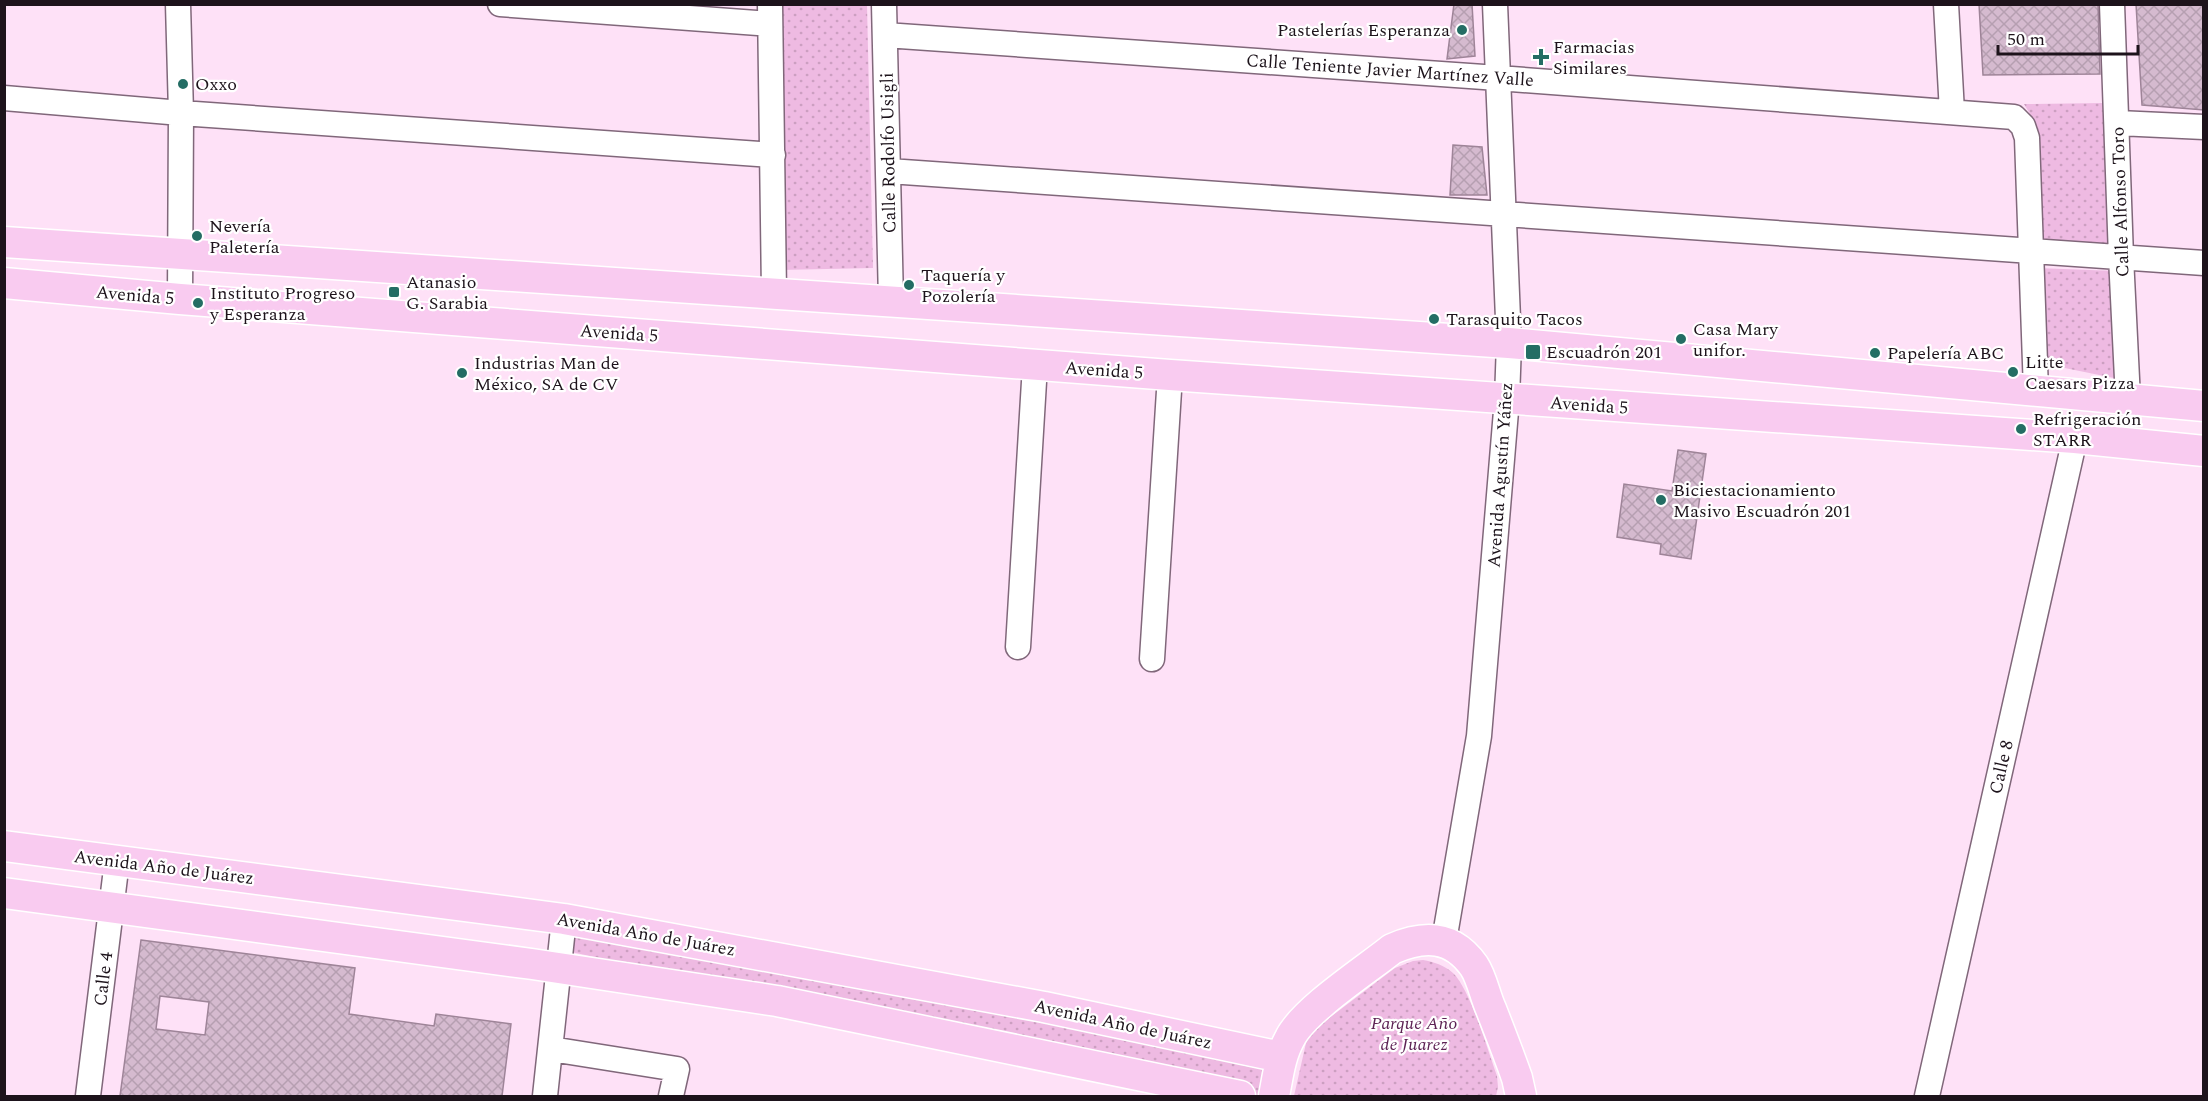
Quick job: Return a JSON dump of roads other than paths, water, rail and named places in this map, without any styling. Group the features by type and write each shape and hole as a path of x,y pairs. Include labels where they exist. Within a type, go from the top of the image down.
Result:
{"main road":[{"path":"4,242 1509,343 2204,406"},
{"name":"Avenida 5","path":"4,283 180,299 1035,365 2075,438 2204,451"},
{"name":"Avenida Año de Juárez","path":"4,846 564,919 1044,1007 1281,1057"},
{"path":"4,893 560,968 777,1001 1240,1096"},
{"path":"1274,1096 1281,1057 1290,1036 1301,1021 1392,949 1409,941 1428,939 1444,941 1460,951 1474,967 1518,1078 1521,1096"}],"street":[{"path":"178,4 181,113 180,299"},
{"path":"500,4 770,14 774,293"},
{"name":"Calle Rodolfo Usigli","path":"884,4 890,171 891,301"},
{"name":"Avenida Agustín Yáñez","path":"1444,941 1479,736 1507,399 1509,343 1495,4"},
{"path":"1946,4 1952,112"},
{"name":"Calle Alfonso Toro","path":"2112,4 2128,399"},
{"name":"Calle Teniente Javier Martínez Valle","path":"885,35 2014,117 2023,126 2027,138 2030,251"},
{"path":"4,98 181,113 773,155"},
{"path":"2118,123 2204,127"},
{"path":"890,171 2204,263"},
{"path":"2030,251 2036,391"},
{"path":"1018,647 1035,365"},
{"path":"1152,658 1170,375"},
{"name":"Calle 8","path":"1927,1096 2075,438"},
{"name":"Calle 4","path":"88,1096 117,861"},
{"path":"545,1096 564,919"},
{"path":"551,1049 676,1069 671,1096"}],"place":[{"name":"Pastelerías Esperanza","path":"1462,30"},
{"name":"Farmacias Similares","path":"1541,57"},
{"name":"Oxxo","path":"183,84"},
{"name":"Nevería Paletería","path":"197,236"},
{"name":"Taquería y Pozolería","path":"909,285"},
{"name":"Atanasio G. Sarabia","path":"394,292"},
{"name":"Instituto Progreso y Esperanza","path":"198,303"},
{"name":"Tarasquito Tacos","path":"1434,319"},
{"name":"Casa Mary unifor.","path":"1681,339"},
{"name":"Escuadrón 201","path":"1533,352"},
{"name":"Papelería ABC","path":"1875,353"},
{"name":"Litte Caesars Pizza","path":"2013,372"},
{"name":"Industrias Man de México, SA de CV","path":"462,373"},
{"name":"Refrigeración STARR","path":"2021,429"},
{"name":"Biciestacionamiento Masivo Escuadrón 201","path":"1661,500"}],"park label":[{"name":"Parque Año de Juarez","path":"1414,1033"}]}
